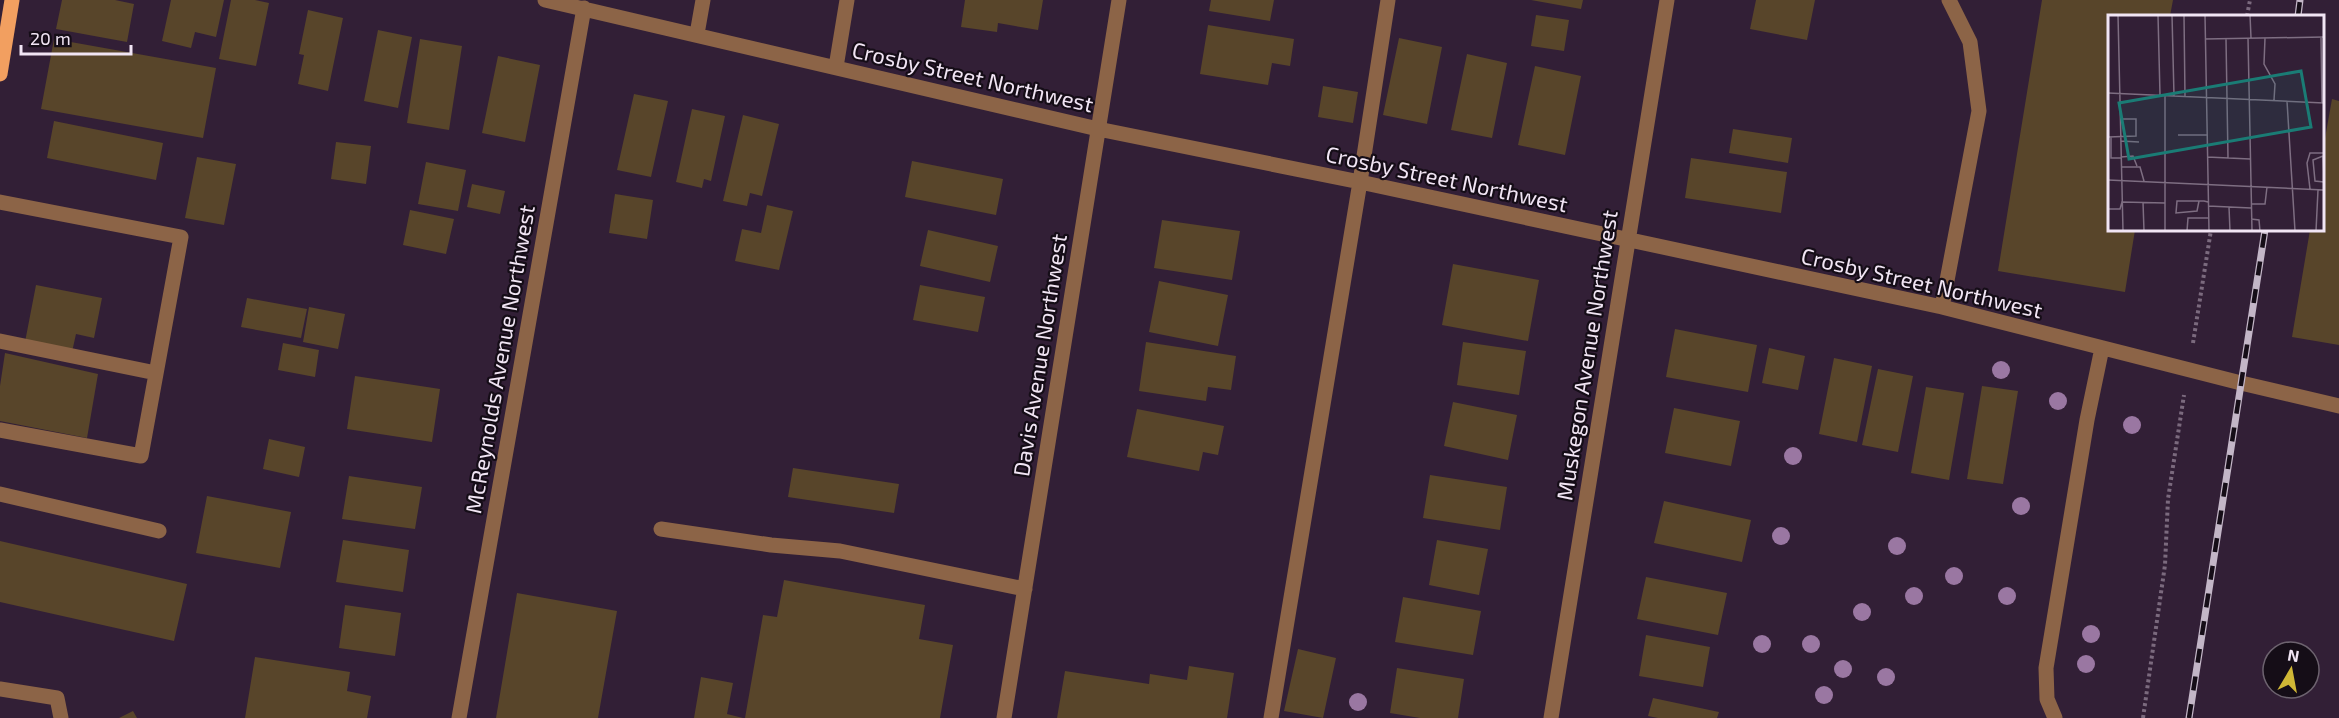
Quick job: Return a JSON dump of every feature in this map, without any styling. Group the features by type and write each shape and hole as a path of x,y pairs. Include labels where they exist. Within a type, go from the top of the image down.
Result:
{"main road":[{"path":"0,74 12,0"}],"street":[{"name":"Crosby Street Northwest","path":"545,0 1098,129 1360,182 1942,307 2339,406"},
{"path":"697,34 703,0"},
{"path":"836,67 847,0"},
{"name":"Davis Avenue Northwest","path":"1005,718 1119,0"},
{"path":"1271,718 1388,0"},
{"name":"Muskegon Avenue Northwest","path":"1551,718 1667,0"},
{"path":"1942,307 1979,111 1970,42 1949,0"},
{"name":"McReynolds Avenue Northwest","path":"459,718 584,8"},
{"path":"0,202 181,237 141,456 0,430"},
{"path":"0,341 156,373"},
{"path":"2055,718 2047,699 2046,668 2087,420 2102,348"},
{"path":"0,494 159,531"},
{"path":"661,529 771,545 840,551 1025,590"},
{"path":"0,689 57,698 61,718"}],"path":[{"path":"2247,15 2250,0"},
{"path":"2143,718 2165,565 2168,499 2211,231"}],"building":[{"path":"62,0 115,0 134,4 127,42 56,29"},
{"path":"171,0 224,0 216,37 195,32 191,48 162,41"},
{"path":"231,0 255,0 269,3 256,66 219,59"},
{"path":"965,0 1043,0 1038,30 998,23 997,32 961,27"},
{"path":"1211,0 1274,0 1270,21 1209,11"},
{"path":"1531,0 1583,0 1581,9"},
{"path":"1756,0 1815,0 1807,40 1750,29"},
{"path":"2042,0 2173,0 2170,15 2108,15 2108,231 2135,231 2125,292 1998,271"},
{"path":"308,10 343,18 328,91 298,84 304,55 299,54"},
{"path":"1536,15 1569,20 1564,51 1531,46"},
{"path":"1208,25 1294,39 1290,66 1272,63 1268,85 1200,74"},
{"path":"378,30 412,37 398,108 364,101"},
{"path":"1399,38 1442,47 1427,124 1383,115"},
{"path":"54,39 216,68 203,138 41,109"},
{"path":"420,39 462,46 449,130 407,123"},
{"path":"1467,54 1507,63 1492,138 1451,130"},
{"path":"498,56 540,65 525,142 482,133"},
{"path":"1535,66 1581,76 1565,155 1518,145"},
{"path":"1323,86 1358,92 1353,123 1318,117"},
{"path":"634,94 668,101 651,177 617,170"},
{"path":"2332,99 2339,101 2339,345 2292,337 2310,231 2324,231 2324,144"},
{"path":"692,109 725,116 711,181 704,179 702,188 676,182"},
{"path":"743,115 779,124 762,196 750,193 747,206 723,201"},
{"path":"54,121 163,143 156,180 47,158"},
{"path":"1733,129 1792,138 1788,163 1729,153"},
{"path":"336,142 371,146 366,184 331,179"},
{"path":"197,157 236,164 224,225 185,218"},
{"path":"1691,158 1787,172 1781,213 1685,198"},
{"path":"912,161 1003,179 996,215 905,197"},
{"path":"426,162 466,170 458,211 418,204"},
{"path":"472,184 505,191 500,214 467,207"},
{"path":"615,194 653,200 647,239 609,233"},
{"path":"767,205 793,211 779,270 735,261 742,229 761,233"},
{"path":"410,210 454,219 446,254 403,245"},
{"path":"1162,220 1240,231 1232,280 1154,268"},
{"path":"928,230 998,246 990,282 920,266"},
{"path":"1453,264 1539,280 1528,341 1442,325"},
{"path":"1159,281 1228,295 1218,346 1149,332"},
{"path":"36,285 102,298 94,338 76,334 72,352 25,342"},
{"path":"920,285 985,297 978,332 913,320"},
{"path":"247,298 307,309 301,338 241,327"},
{"path":"309,307 345,314 338,349 303,342"},
{"path":"1675,329 1757,345 1748,392 1666,377"},
{"path":"1146,342 1236,356 1231,390 1208,387 1206,401 1139,391"},
{"path":"1463,342 1526,351 1519,395 1457,385"},
{"path":"283,343 319,350 315,377 278,370"},
{"path":"1769,348 1805,356 1798,390 1762,383"},
{"path":"5,353 98,374 87,438 0,421 0,386"},
{"path":"1834,358 1872,366 1857,442 1819,434"},
{"path":"1878,369 1913,376 1898,452 1862,445"},
{"path":"355,376 440,389 432,442 347,429"},
{"path":"1982,386 2018,391 2003,484 1967,479"},
{"path":"1926,387 1964,393 1949,480 1911,473"},
{"path":"1453,402 1517,415 1508,460 1444,446"},
{"path":"1674,408 1740,421 1731,466 1665,453"},
{"path":"1137,409 1224,426 1218,455 1203,452 1199,471 1127,457"},
{"path":"269,439 305,447 299,477 263,469"},
{"path":"793,468 899,484 894,513 788,497"},
{"path":"1430,475 1507,487 1500,530 1423,518"},
{"path":"349,476 422,487 415,529 342,519"},
{"path":"207,496 291,512 280,568 196,553"},
{"path":"1664,501 1751,520 1742,562 1654,543"},
{"path":"343,540 409,550 403,592 336,582"},
{"path":"1437,540 1488,549 1479,595 1429,585"},
{"path":"0,541 187,584 174,641 0,602"},
{"path":"1646,577 1727,593 1718,635 1637,619"},
{"path":"784,580 925,605 919,639 953,645 940,718 745,718 763,615 777,617"},
{"path":"517,593 617,611 598,718 496,718"},
{"path":"1403,597 1481,611 1473,655 1395,642"},
{"path":"345,605 401,613 395,656 339,648"},
{"path":"1646,635 1710,647 1703,687 1639,676"},
{"path":"1298,649 1336,658 1323,718 1284,711"},
{"path":"255,657 350,672 347,691 371,696 367,718 245,718"},
{"path":"1189,666 1234,673 1227,718 1057,718 1065,671 1149,684 1150,674 1187,680"},
{"path":"1397,668 1464,679 1458,718 1420,718 1390,713"},
{"path":"701,677 733,683 727,714 743,718 694,718"},
{"path":"1653,698 1719,712 1717,718 1648,716"},
{"path":"133,711 137,718 119,718"}],"railway":[{"path":"2298,15 2300,0"},
{"path":"2189,718 2265,231"}]}
